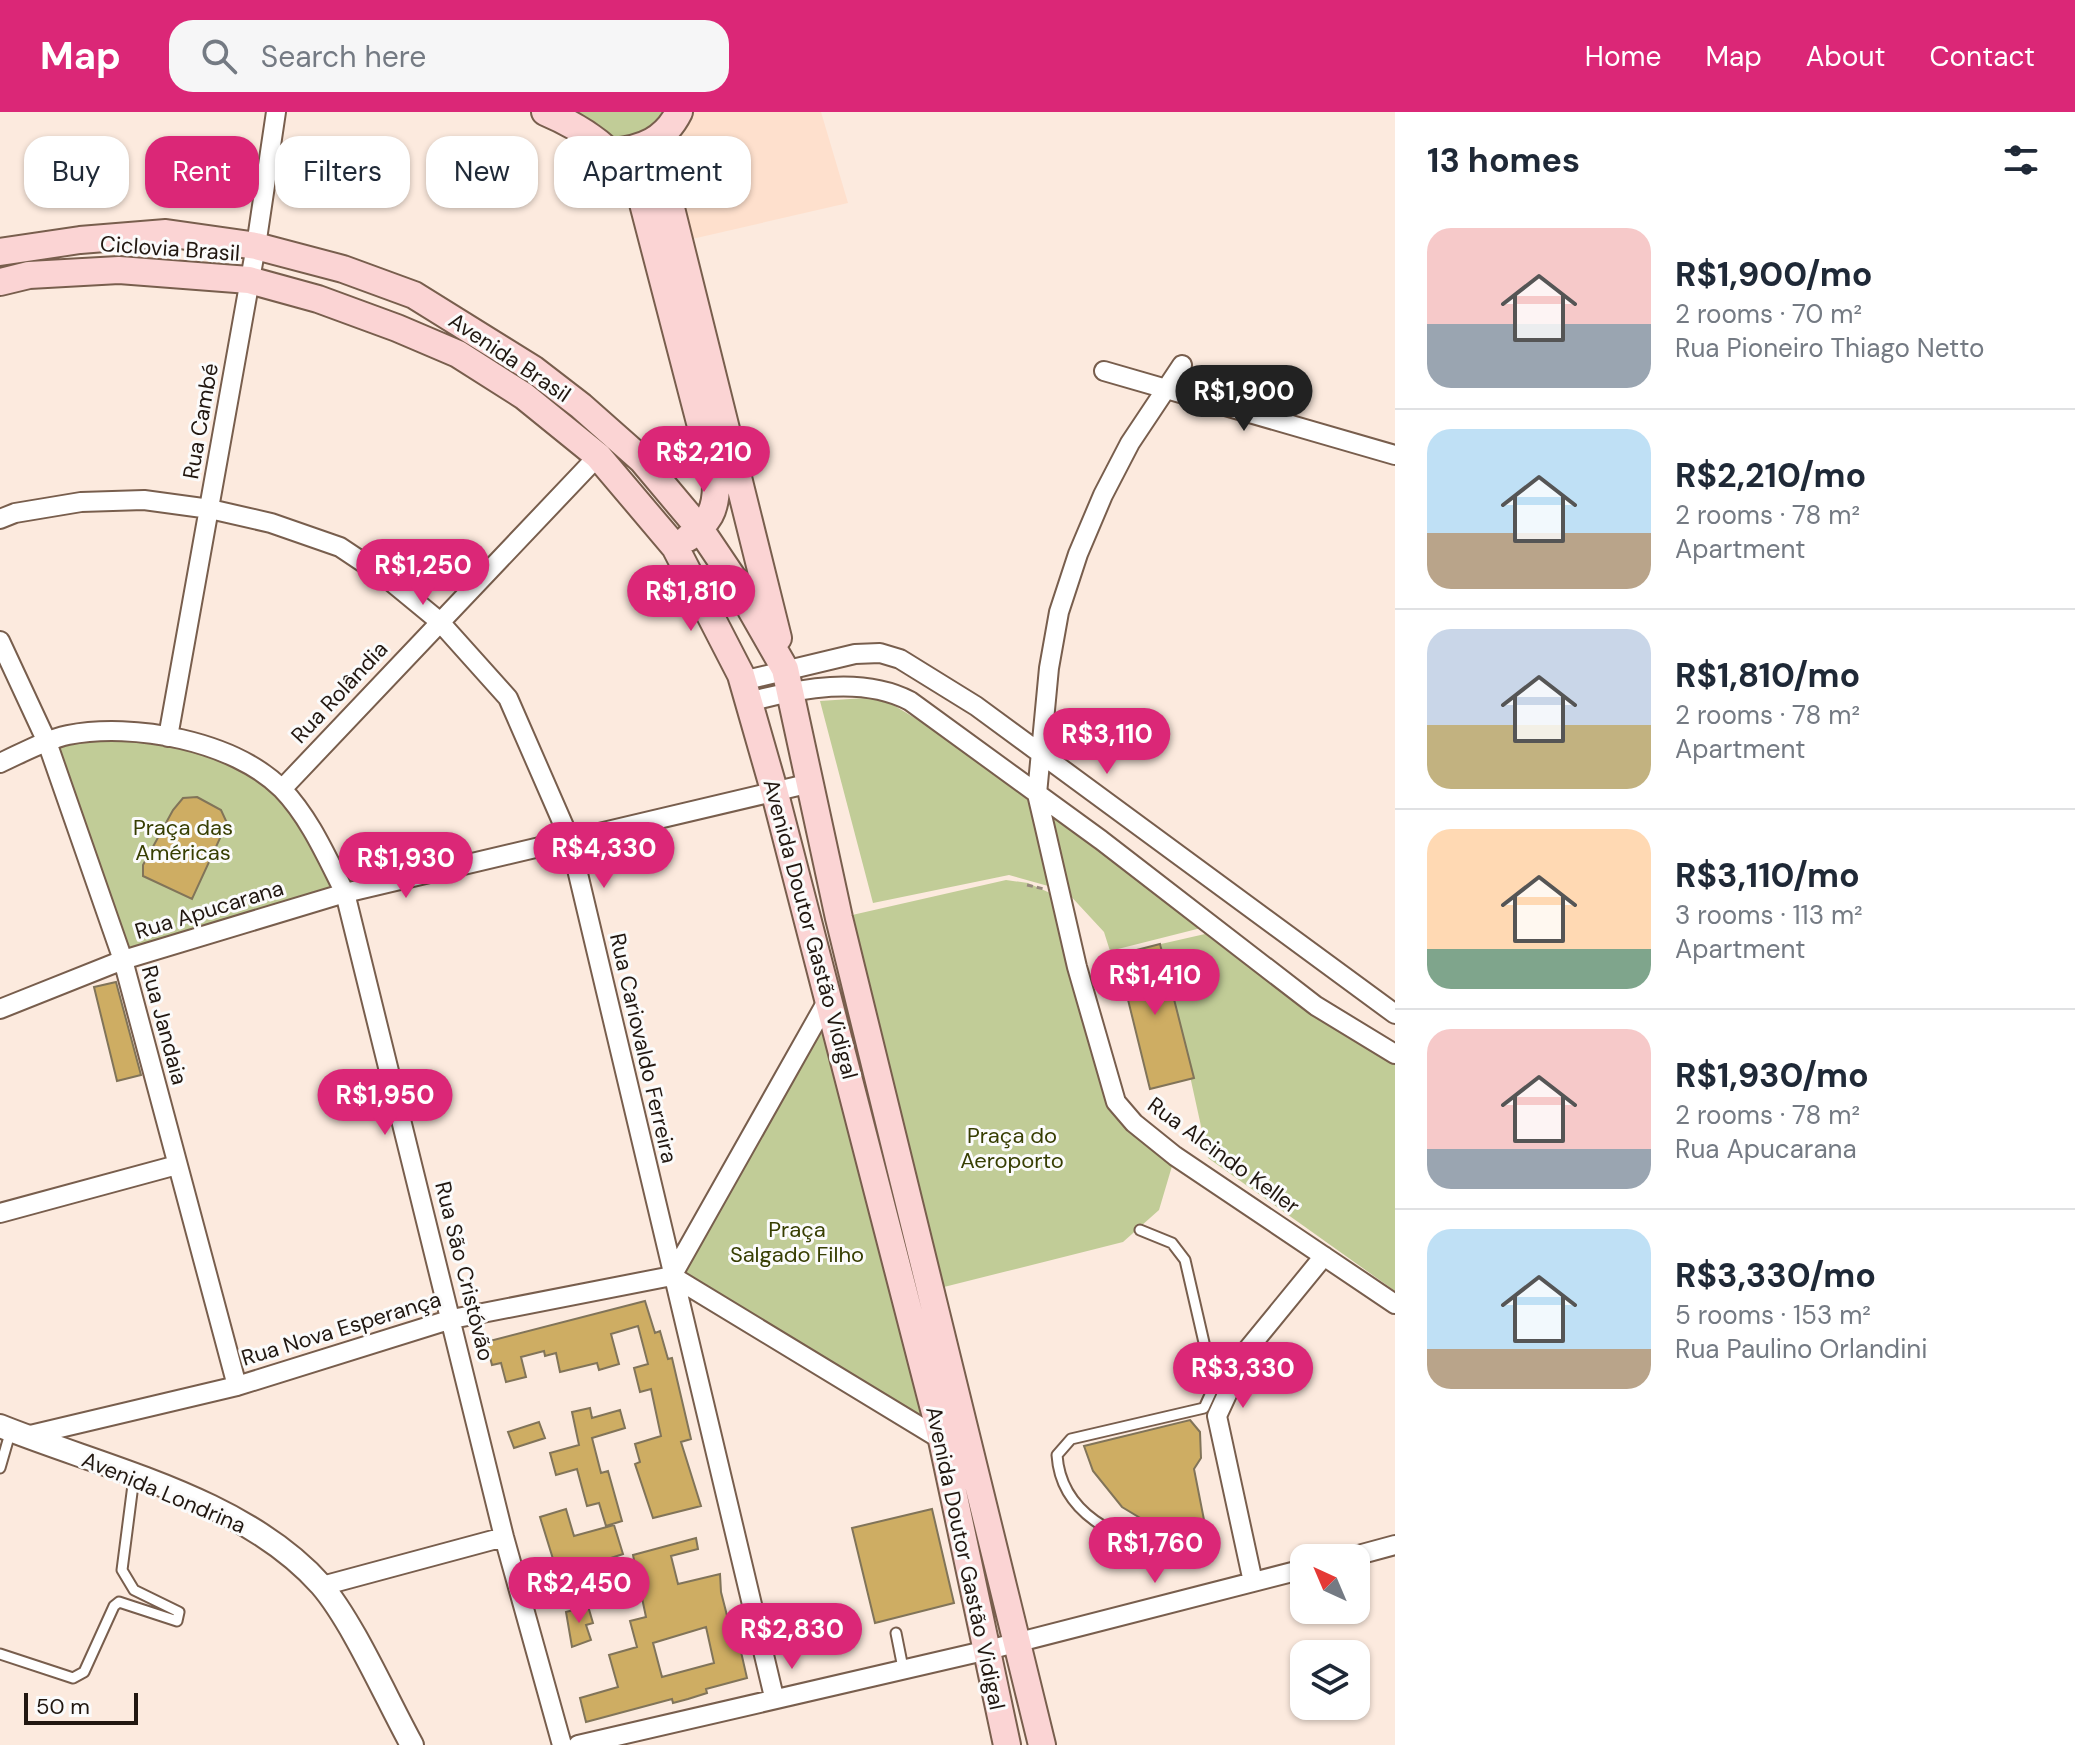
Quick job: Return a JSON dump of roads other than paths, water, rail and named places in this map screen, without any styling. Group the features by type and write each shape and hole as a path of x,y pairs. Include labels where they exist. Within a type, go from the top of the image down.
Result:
{"main road":[{"path":"545,112 571,118 593,136"},
{"path":"662,136 672,128 679,112"},
{"path":"644,208 711,462 716,507"},
{"path":"671,208 787,680"},
{"name":"Avenida Brasil","path":"0,252 80,240 166,233 256,246 343,269 414,295 468,326 533,369 581,406 642,460 700,529 733,578 787,680 811,783"},
{"name":"Avenida Brasil","path":"0,282 29,275 119,270 249,280 318,299 458,354 524,396 598,456 675,547"},
{"path":"669,490 711,462"},
{"path":"675,547 700,529 716,507 743,501"},
{"name":"Avenida Doutor Gastão Vidigal","path":"675,547 746,691 774,790 830,995 942,1440 1007,1745"},
{"name":"Avenida Doutor Gastão Vidigal","path":"811,783 839,918 1042,1745"}],"street":[{"name":"Rua Cambé","path":"168,737 256,246 276,112"},
{"name":"Rua Alcindo Keller","path":"1182,365 1123,456 1078,554 1059,612 1049,668 1037,794 1077,967 1116,1102 1134,1123 1175,1156 1395,1304"},
{"path":"1104,371 1395,455"},
{"name":"Rua Rolândia","path":"282,789 598,456"},
{"name":"Rua Cariovaldo Ferreira","path":"0,519 15,513 81,502 144,500 210,509 271,523 340,547 388,579 439,621 508,698 570,840 774,1697"},
{"name":"Rua Jandaia","path":"0,641 47,742 123,960 237,1386"},
{"path":"746,691 787,680 855,654 890,656 976,706 1185,863 1395,1014"},
{"path":"787,680 868,686 891,691 1037,794 1316,1006 1395,1054"},
{"name":"Rua São Cristóvão","path":"0,763 68,735 108,731 200,743 244,761 282,789 317,837 345,893 504,1537 562,1745"},
{"name":"Rua Apucarana","path":"0,1009 123,960 345,893 811,783"},
{"path":"830,995 672,1276 942,1440"},
{"path":"0,1213 177,1165"},
{"path":"1253,1582 1217,1416 1248,1349 1324,1256"},
{"name":"Rua Nova Esperança","path":"12,1431 237,1386 452,1319 672,1276"},
{"name":"Avenida Londrina","path":"12,1431 234,1518 285,1551 322,1586 412,1745"},
{"path":"322,1586 504,1537"},
{"path":"1370,1552 1395,1545"},
{"path":"578,1745 774,1697 988,1650 1290,1573"}],"lane":[{"path":"1140,1230 1172,1243 1185,1260 1214,1386 1204,1408 1071,1439 1057,1455 1058,1467 1077,1506 1100,1526 1128,1541 1167,1551"},
{"path":"904,1296 932,1290"},
{"path":"0,1468 12,1431"},
{"path":"0,1654 73,1678 84,1672 114,1606 119,1602 177,1621 179,1612 134,1590 122,1570 134,1477"},
{"path":"896,1633 903,1668"}],"park label":[{"name":"Praça das Américas","path":"183,840"},
{"name":"Praça do Aeroporto","path":"1012,1148"},
{"name":"Praça Salgado Filho","path":"797,1242"}]}
